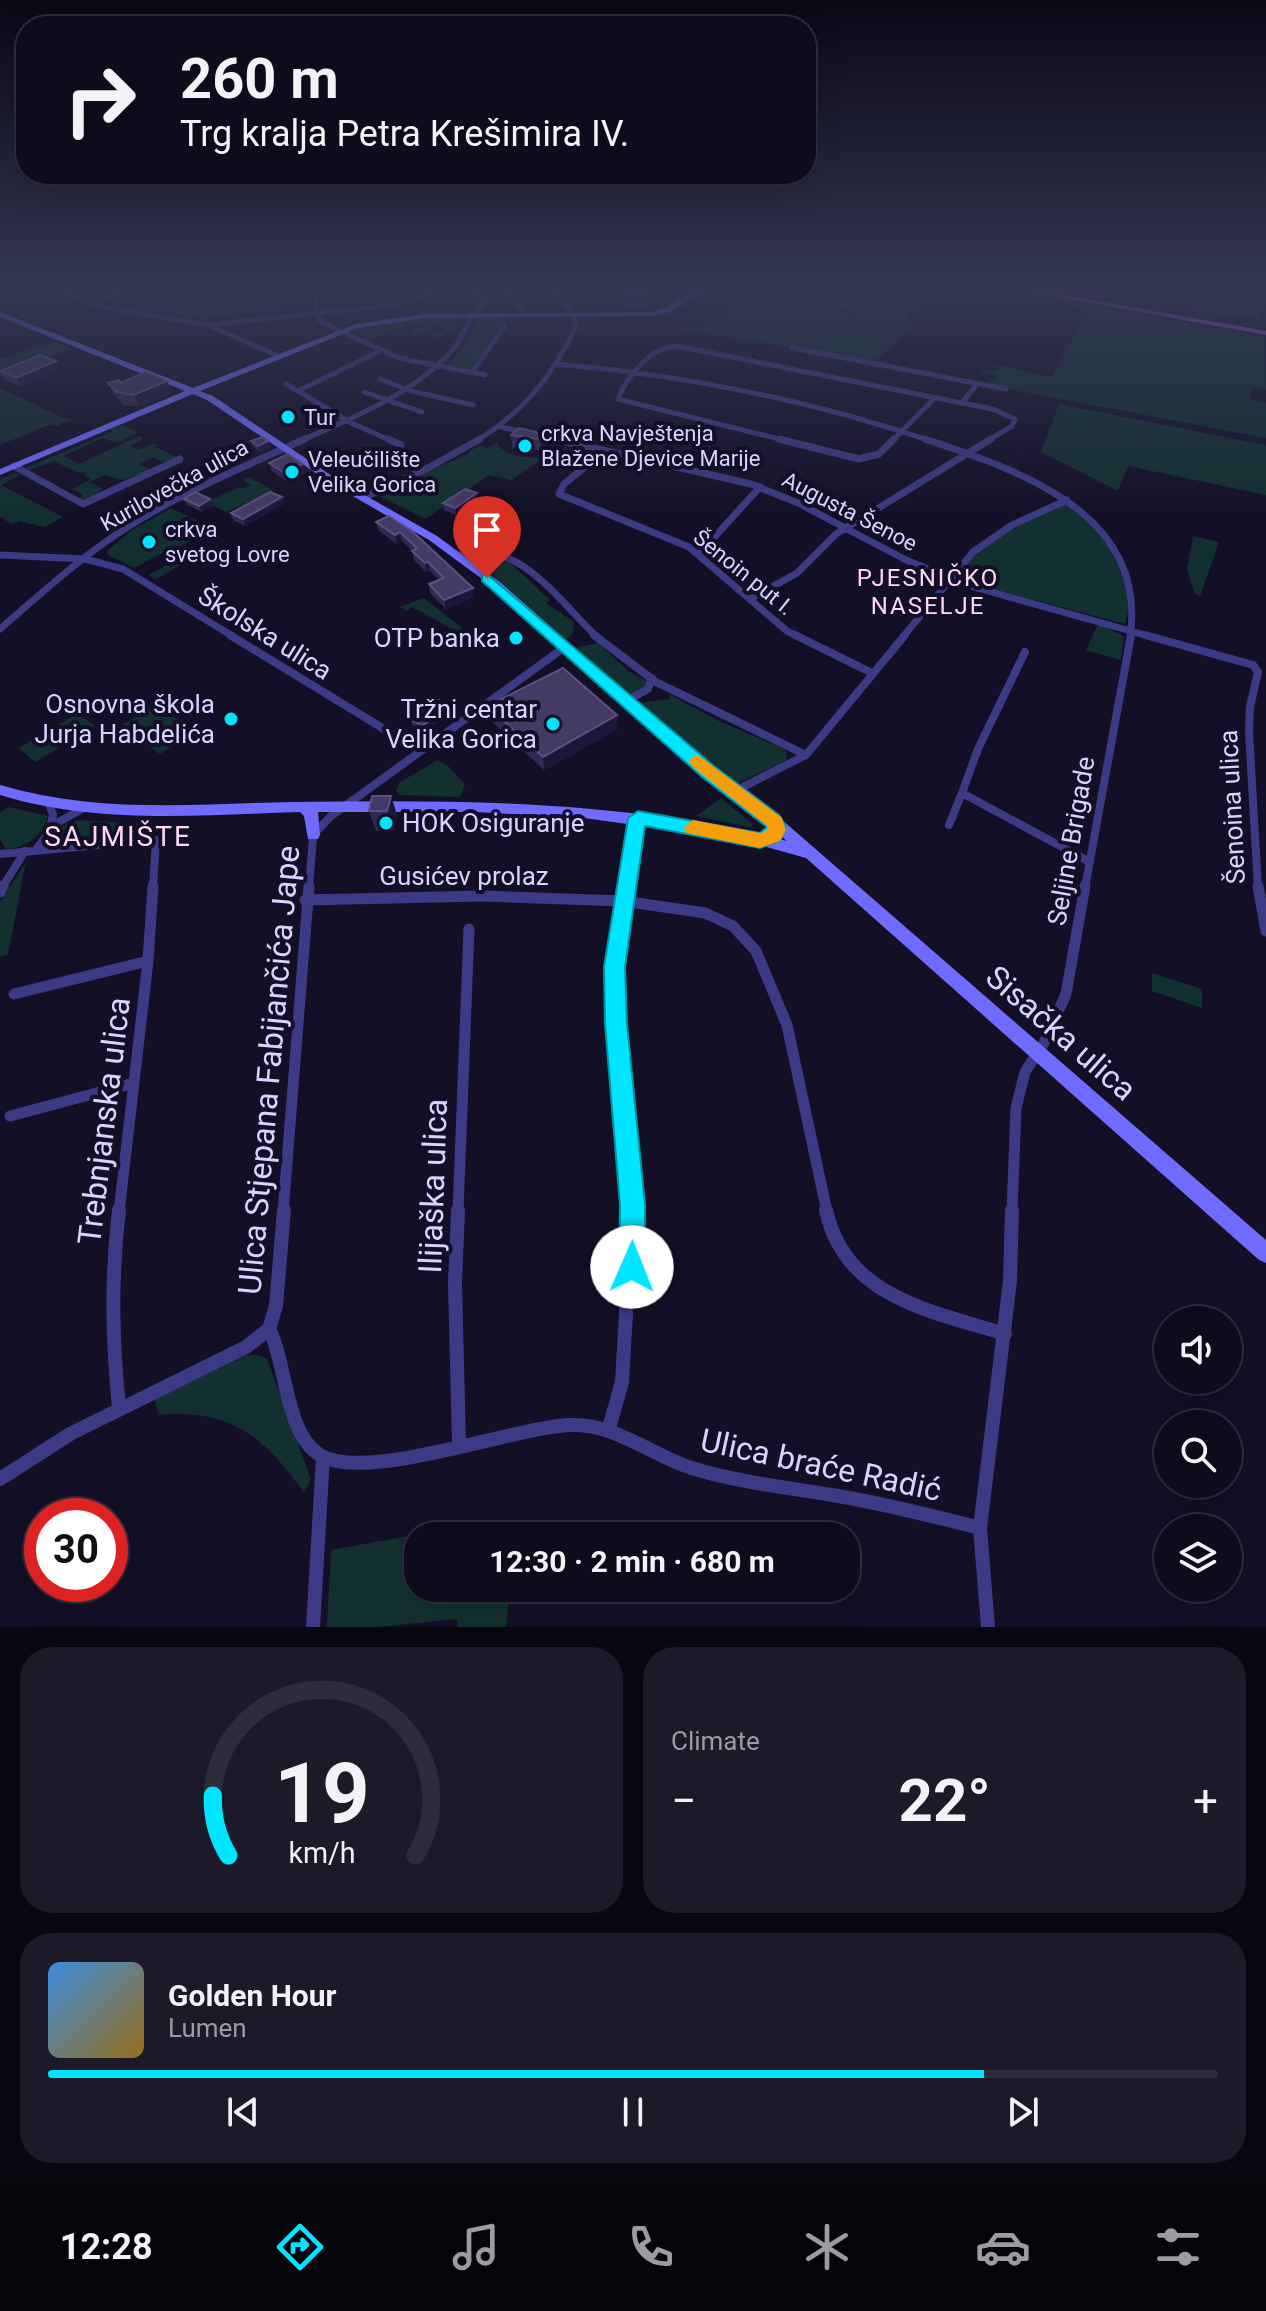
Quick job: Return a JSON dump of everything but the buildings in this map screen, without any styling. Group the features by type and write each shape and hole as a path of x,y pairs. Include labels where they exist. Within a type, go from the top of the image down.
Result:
{"main road":[{"name":"Sisačka ulica","path":"127,364 193,390 250,423 363,498 458,555 497,585 565,647 633,698 707,771 776,823 1266,1253"},
{"path":"0,472 258,364"},
{"path":"0,790 49,804 138,813 345,806 533,807 638,818 760,841 815,858"},
{"path":"302,807 311,813 313,835"},
{"path":"760,841 776,834 776,823"}],"street":[{"path":"298,391 354,364"},
{"path":"429,364 485,375"},
{"path":"472,372 478,364"},
{"name":"Seljine Brigade","path":"557,364 638,371 803,406 902,431 968,453 1067,500 1101,529 1125,566 1132,591 1131,632 1066,994 1038,1052"},
{"path":"363,498 470,447 501,427 537,392 557,364"},
{"path":"645,364 617,395 618,399 853,458 874,457 935,398"},
{"path":"752,598 797,573 821,547 846,528 1015,421 1007,413 765,364"},
{"path":"874,364 1006,389"},
{"name":"Kurilovečka ulica","path":"2,625 129,526 212,481 385,401 437,366"},
{"path":"380,379 405,389 473,405"},
{"path":"286,384 347,420 401,445"},
{"path":"962,403 977,384"},
{"path":"364,392 422,412"},
{"name":"Augusta Šenoe","path":"501,427 760,487 892,554 950,578 1001,596 1131,632"},
{"name":"Šenoin put I.","path":"603,452 564,484 559,494 681,543 699,554 797,637 872,673"},
{"path":"14,466 83,504 180,459"},
{"path":"699,554 760,487"},
{"path":"735,791 806,755 966,558 994,536 1067,500"},
{"path":"458,555 476,551 502,553 511,557 597,637 652,678 806,755"},
{"name":"Kurilovečka ulica","path":"0,555 85,559"},
{"name":"Školska ulica","path":"85,559 112,565 150,586 420,751"},
{"name":"Šenoina ulica","path":"1131,632 1242,661 1258,670 1250,707 1249,754 1258,887 1266,931"},
{"name":"Ulica Stjepana Fabijančića Jape","path":"0,1479 70,1434 119,1407 246,1347 269,1329 276,1306 305,900 313,835 323,822 565,647"},
{"path":"949,825 983,738 1025,652"},
{"path":"633,698 650,687 652,678"},
{"path":"633,698 675,692"},
{"path":"962,793 1090,862"},
{"path":"49,804 53,815 50,828"},
{"path":"0,892 50,828 82,809"},
{"path":"609,1428 622,1382 631,1290 632,1205 614,967 638,818"},
{"name":"Trebnjanska ulica","path":"30,851 156,840 148,961 112,1274 113,1343 119,1407"},
{"path":"0,854 30,851"},
{"name":"Gusićev prolaz","path":"305,900 482,896 623,901 716,917 740,931 756,951 787,1025 828,1218 852,1267 870,1283 905,1302 1005,1334"},
{"name":"Ilijaška ulica","path":"459,1444 455,1283 469,929"},
{"path":"14,994 148,961"},
{"path":"988,1627 980,1528 1005,1334 1013,1234 1016,1108 1025,1072 1038,1052"},
{"path":"10,1116 134,1083"},
{"path":"269,1329 279,1347 291,1405 301,1430 323,1457 313,1627"},
{"name":"Ulica braće Radić","path":"323,1457 362,1463 569,1425 609,1428 662,1457 693,1469 863,1500 980,1528"}],"green space":[{"path":"0,364 32,364 0,377"},
{"path":"449,364 475,364 471,369 447,366"},
{"path":"986,364 991,364 1051,377 1059,364 1266,364 1266,390 1253,387 1249,399 1266,403 1266,438 987,385 989,379 995,380 997,375 981,372 982,369 996,372 1000,368"},
{"path":"0,388 64,418 74,419 57,426 51,424 0,445"},
{"path":"1059,404 1266,445 1266,495 1128,466 1118,491 1041,452"},
{"path":"118,424 138,432 116,443 103,438 64,456 79,464 139,436 144,438 130,446 139,450 154,443 158,445 155,447 179,458 163,462 153,457 139,464 151,470 122,480 105,475 90,482 103,489 84,501 78,498 83,495 72,489 91,479 84,475 87,473 77,472 54,461 29,470 25,468 112,432 108,428"},
{"path":"497,442 505,452 542,458 512,480 489,475 425,519 377,495 480,446 487,448"},
{"path":"15,473 20,475 1,485 63,517 44,527 19,521 12,524 0,517 0,479"},
{"path":"249,477 274,491 226,512 207,502 239,487 243,489 251,485 243,480"},
{"path":"1064,504 1091,526 1114,555 1127,588 1125,624 964,581 959,576 967,563 991,541"},
{"path":"171,508 213,528 181,546 198,555 156,579 148,575 192,555 176,546 134,568 108,555 107,551 132,530"},
{"path":"1193,536 1219,542 1200,596 1195,594 1187,569"},
{"path":"477,554 506,559 550,600 546,603 574,622 573,633 563,642 474,559"},
{"path":"424,598 483,645 477,650 448,633 452,629 412,607 407,611 400,607"},
{"path":"1098,624 1124,636 1121,660 1086,650"},
{"path":"598,643 628,671 649,682 637,692 623,696 574,648"},
{"path":"669,694 717,720 786,750 787,760 738,783 637,703 670,699"},
{"path":"156,704 195,731 160,754 121,726"},
{"path":"78,713 95,726 35,762 19,748"},
{"path":"438,760 465,784 460,797 400,795 396,791 400,782"},
{"path":"721,798 751,823 753,828 696,816"},
{"path":"9,807 48,816 32,840 6,849 0,840 0,812"},
{"path":"78,820 150,824 146,836 56,843 52,840 59,827"},
{"path":"26,862 8,954 0,957 0,902"},
{"path":"1152,973 1202,989 1202,1008 1152,991"},
{"path":"247,1355 267,1359 311,1479 304,1493 275,1456 244,1430 206,1416 159,1415 154,1399"},
{"path":"404,1537 404,1602 509,1602 506,1627 457,1627 457,1619 378,1627 327,1627 331,1550"}],"slow traffic":[{"path":"693,827 760,841 774,836 777,830 776,823 698,761"}],"place":[{"name":"Tur","path":"288,417"},
{"name":"crkva Navještenja Blažene Djevice Marije","path":"525,446"},
{"name":"Veleučilište Velika Gorica","path":"292,472"},
{"name":"crkva svetog Lovre","path":"149,542"},
{"name":"OTP banka","path":"516,638"},
{"name":"Osnovna škola Jurja Habdelića","path":"231,719"},
{"name":"Tržni centar Velika Gorica","path":"553,724"},
{"name":"HOK Osiguranje","path":"386,823"}],"district":[{"name":"PJESNIČKO NASELJE","path":"928,592"},
{"name":"SAJMIŠTE","path":"118,836"}],"route":[{"path":"487,578 626,701 688,751 707,771 776,823 777,827 774,836 760,841 638,818 614,967 632,1205 632,1267"}]}
